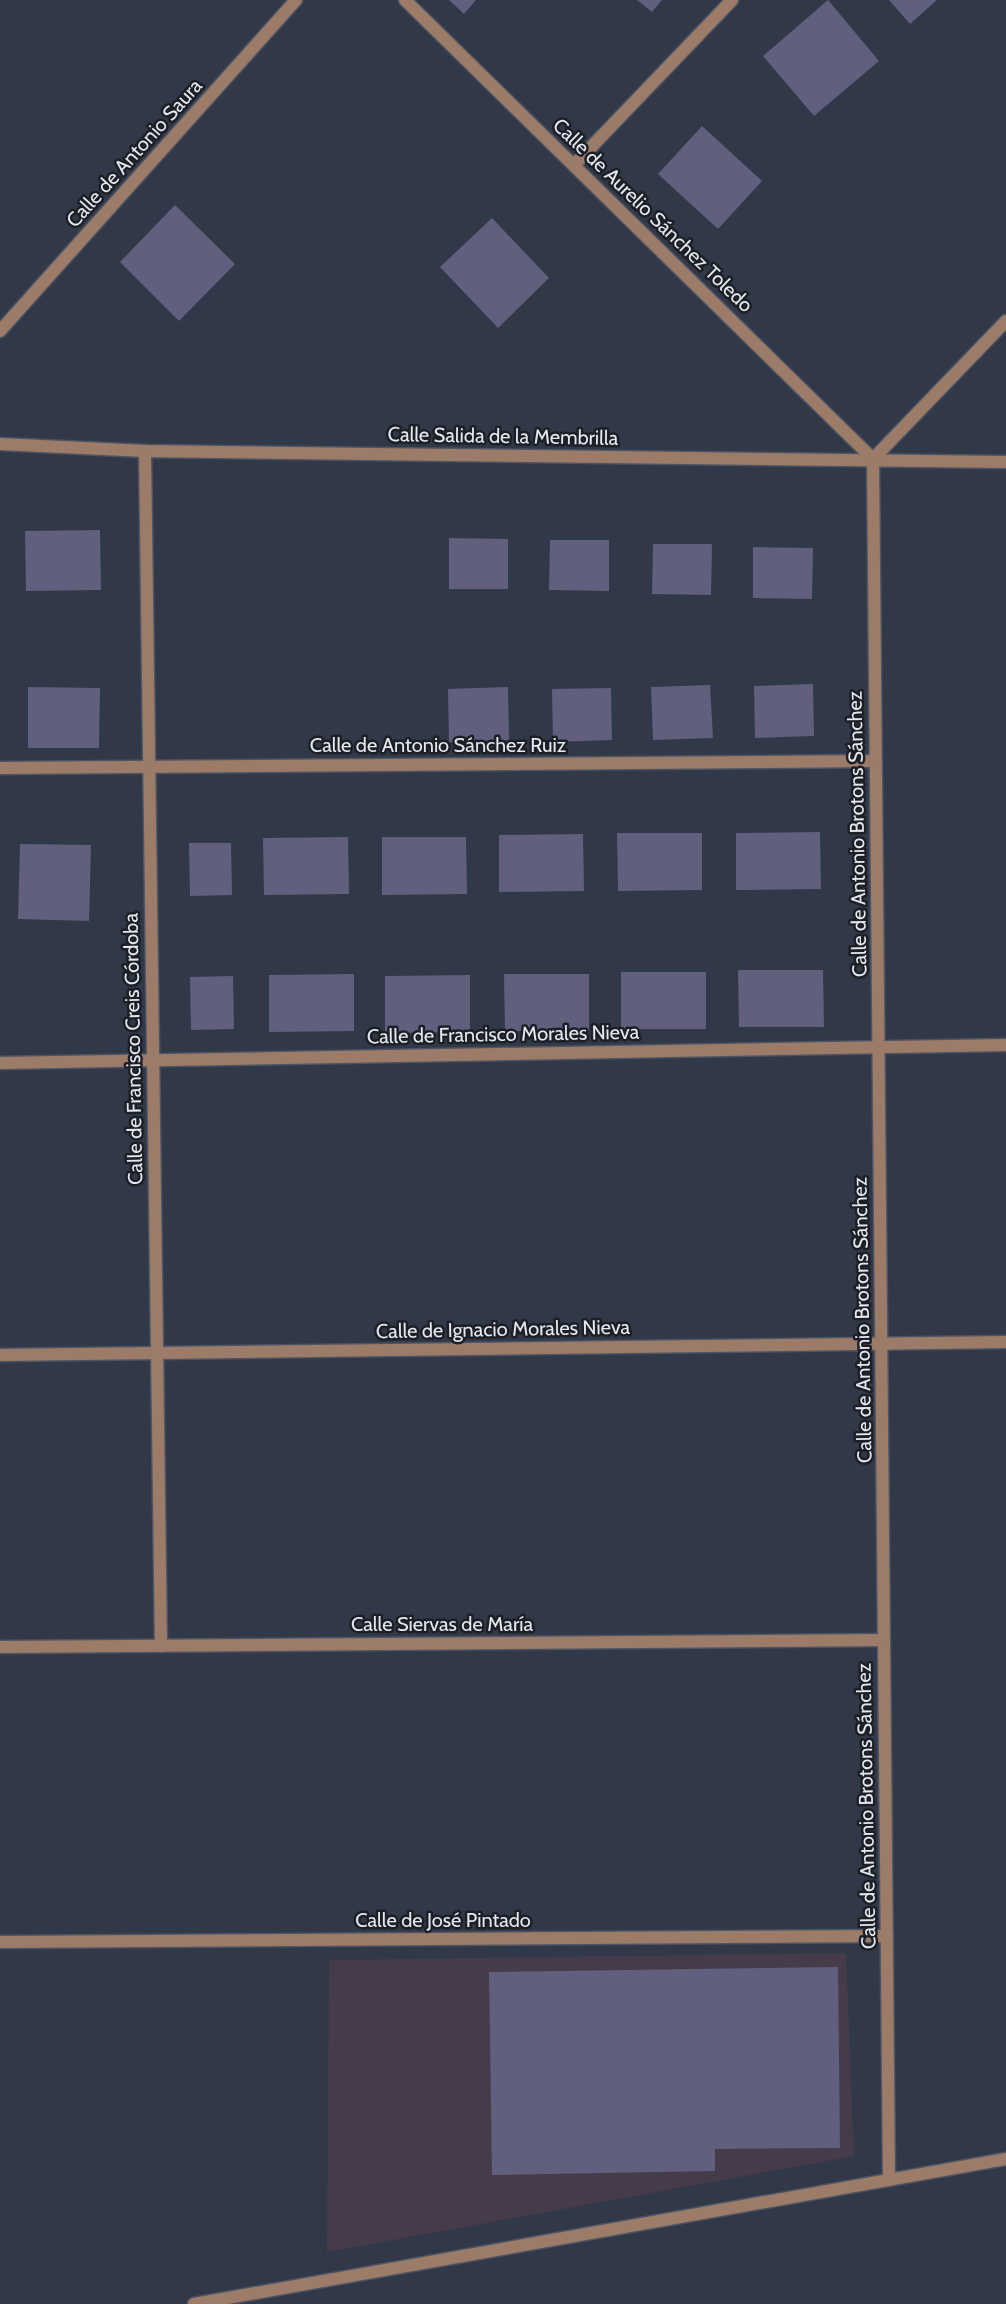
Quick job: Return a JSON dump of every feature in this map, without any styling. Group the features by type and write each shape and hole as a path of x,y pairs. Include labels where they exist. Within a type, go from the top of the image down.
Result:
{"street":[{"name":"Calle de Antonio Saura","path":"0,331 296,0"},
{"name":"Calle de Aurelio Sánchez Toledo","path":"405,0 873,459"},
{"path":"574,165 732,0"},
{"path":"873,459 1006,321"},
{"name":"Calle Salida de la Membrilla","path":"0,444 145,451 1006,462"},
{"name":"Calle de Francisco Creis Córdoba","path":"145,451 160,1646"},
{"name":"Calle de Antonio Brotons Sánchez","path":"873,459 890,2180"},
{"name":"Calle de Antonio Sánchez Ruiz","path":"0,768 876,761"},
{"name":"Calle de Francisco Morales Nieva","path":"0,1063 1006,1045"},
{"name":"Calle de Ignacio Morales Nieva","path":"0,1355 1006,1342"},
{"name":"Calle Siervas de María","path":"0,1647 884,1640"},
{"name":"Calle de José Pintado","path":"0,1942 887,1936"},
{"path":"194,2304 1006,2159"}],"shaded area":[{"path":"846,1953 854,2156 327,2252 329,1960"}],"building":[{"path":"449,0 476,0 464,14"},
{"path":"637,0 662,0 652,12"},
{"path":"828,0 879,61 814,116 763,56"},
{"path":"889,0 937,0 910,24"},
{"path":"702,126 762,181 718,229 658,174"},
{"path":"175,205 235,264 179,321 120,262"},
{"path":"492,218 549,278 498,328 440,267"},
{"path":"100,530 101,590 26,591 25,531"},
{"path":"449,538 508,539 508,589 449,589"},
{"path":"550,540 609,540 609,591 549,590"},
{"path":"653,544 712,544 711,595 652,594"},
{"path":"753,547 813,548 812,599 753,598"},
{"path":"813,684 814,736 755,738 754,686"},
{"path":"710,685 713,738 653,740 651,687"},
{"path":"28,687 100,688 99,748 28,748"},
{"path":"508,687 509,740 449,742 448,689"},
{"path":"611,688 612,740 553,742 552,689"},
{"path":"820,832 821,889 736,890 736,833"},
{"path":"617,833 702,833 702,890 618,891"},
{"path":"583,834 584,891 499,892 499,835"},
{"path":"348,837 349,894 264,895 263,838"},
{"path":"382,837 466,837 467,894 382,895"},
{"path":"189,843 231,843 232,895 190,896"},
{"path":"20,844 91,845 89,921 18,919"},
{"path":"738,970 823,970 824,1027 739,1027"},
{"path":"621,972 706,972 706,1029 621,1029"},
{"path":"354,974 354,1031 269,1032 269,975"},
{"path":"504,974 589,974 589,1031 505,1031"},
{"path":"470,975 470,1032 385,1033 385,976"},
{"path":"233,976 234,1029 191,1030 190,977"},
{"path":"838,1967 840,2148 715,2149 715,2171 492,2175 489,1972"}]}
